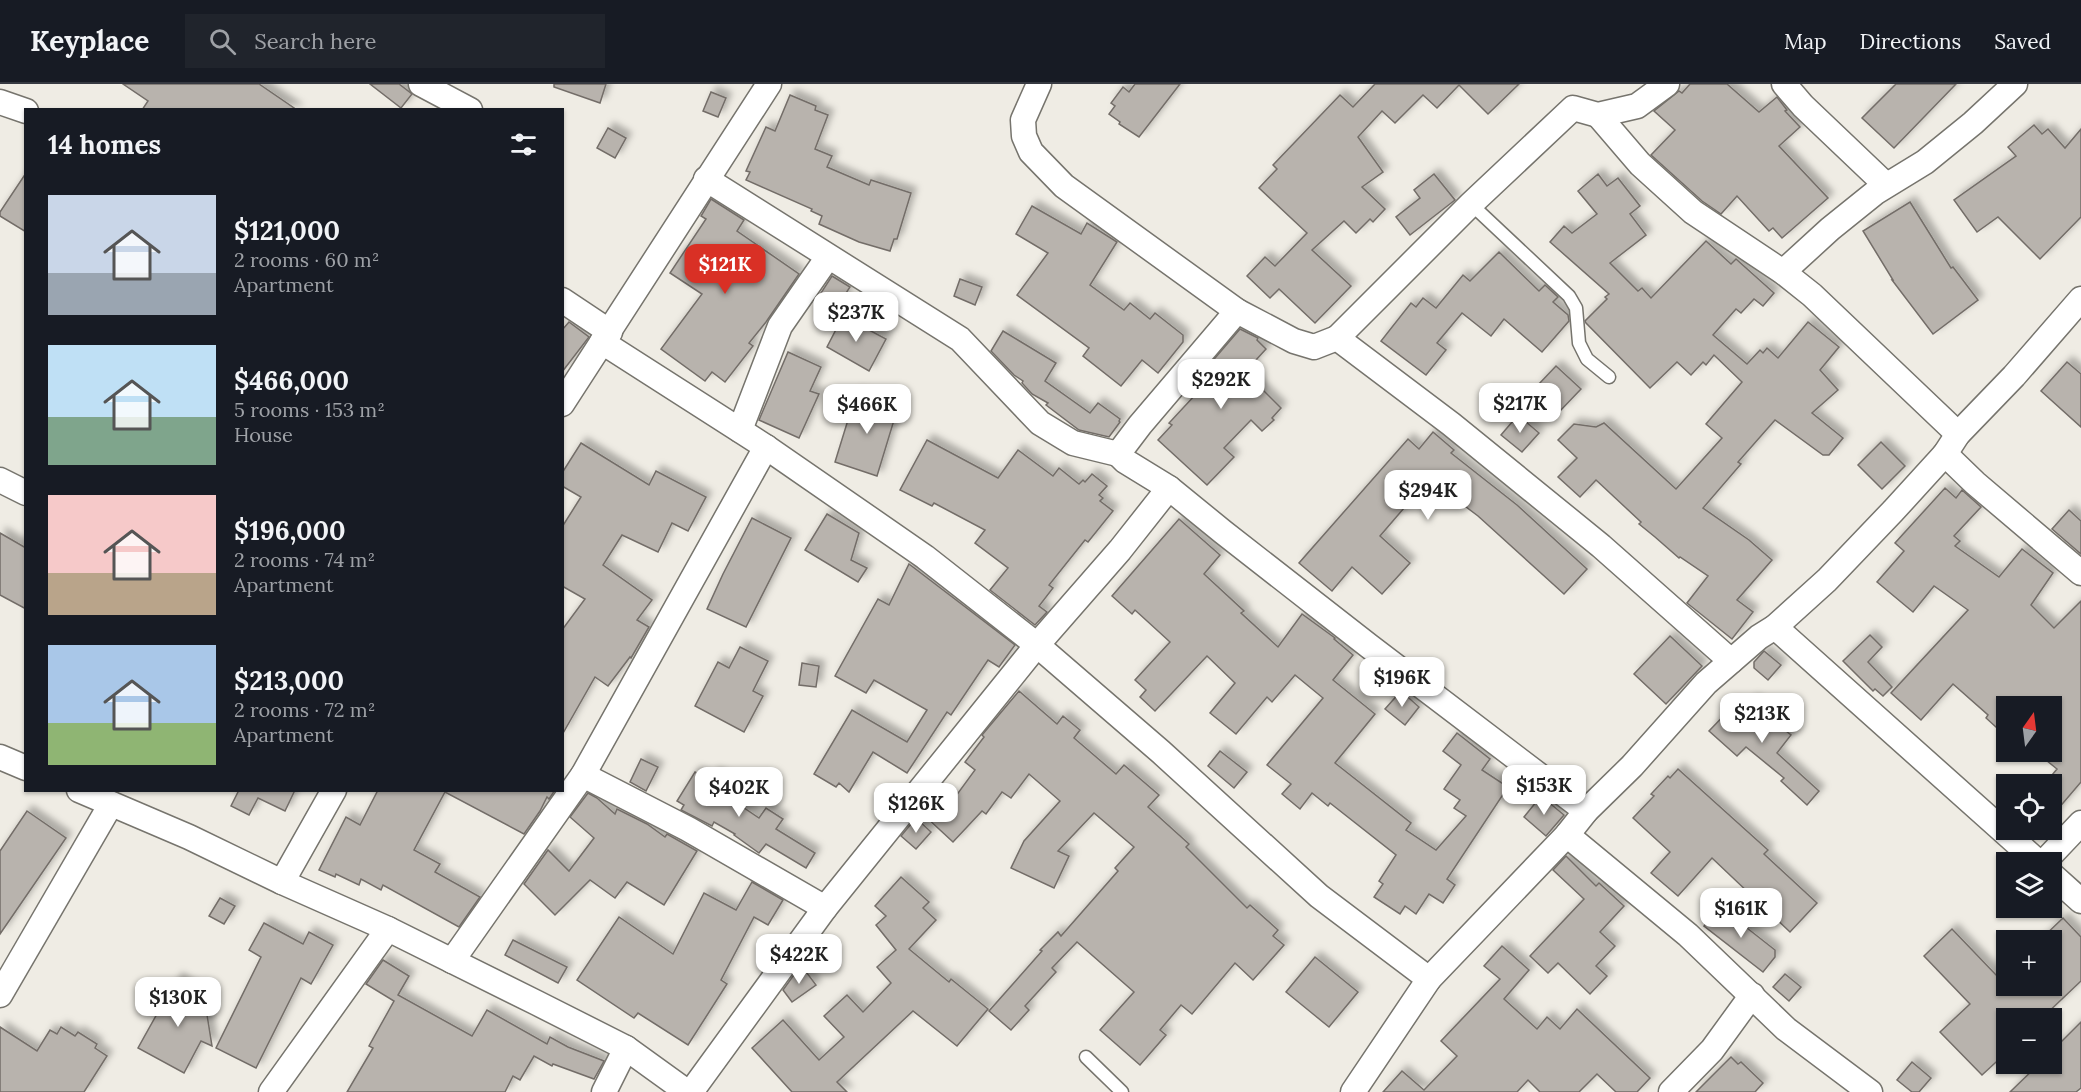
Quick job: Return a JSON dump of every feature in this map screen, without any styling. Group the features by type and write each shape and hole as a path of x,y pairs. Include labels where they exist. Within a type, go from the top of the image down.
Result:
{"street":[{"path":"421,84 466,108"},
{"path":"564,401 768,84"},
{"path":"1039,84 1023,120 1024,136 1031,152 1064,186 1237,311 1294,342 1314,347 1336,338 1471,204 1573,108 1598,115 1637,106 1667,84"},
{"path":"1784,84 1803,106 1886,185"},
{"path":"1783,272 1830,229 1886,185 1926,162 2016,84"},
{"path":"0,102 24,110"},
{"path":"1598,115 1640,164 1692,212 1783,272 1958,434"},
{"path":"706,179 960,339 1040,423 1072,443 1118,454 1125,461 1169,488 1351,632 1586,811"},
{"path":"740,430 780,326 828,256"},
{"path":"1353,1092 1429,979 1567,835 1586,811 1632,766 1706,683 1759,637 1775,627 1827,580 1945,454 1958,434 2014,376 2081,299"},
{"path":"564,302 606,337 925,557 1037,645 1161,752 1319,896 1429,979"},
{"path":"1118,454 1237,311"},
{"path":"1336,338 1451,424 1601,546 1731,661"},
{"path":"452,961 583,775 766,447"},
{"path":"1945,454 2081,573"},
{"path":"0,480 24,492"},
{"path":"84,792 189,837 452,961 626,1048 689,1092 825,908 1037,645 1120,550 1169,488"},
{"path":"1775,627 2027,852"},
{"path":"0,757 24,767"},
{"path":"583,775 688,829 825,908"},
{"path":"282,882 333,792"},
{"path":"0,995 111,804"},
{"path":"2053,852 2081,823"},
{"path":"1567,835 1688,935 1786,1029 1870,1092"},
{"path":"2062,884 2081,900"},
{"path":"271,1092 388,930"},
{"path":"1671,1092 1712,1050 1752,995"},
{"path":"604,1092 626,1048"}],"lane":[{"path":"1471,204 1569,296 1576,308 1579,343 1587,359 1610,377"},
{"path":"1086,1057 1122,1092"}],"building":[{"path":"123,84 259,84 294,108 143,108 148,101"},
{"path":"370,84 399,84 412,94 401,108"},
{"path":"554,84 606,84 600,103 554,87"},
{"path":"1135,84 1180,84 1139,137 1119,124 1120,122 1109,114 1115,106 1111,103 1123,87 1129,92"},
{"path":"1375,84 1519,84 1488,114 1459,85 1437,108 1423,95 1395,123 1382,111 1358,137 1383,172 1362,187 1385,209 1373,222 1370,219 1356,233 1344,221 1312,250 1351,286 1315,323 1279,289 1270,298 1247,276 1265,257 1275,266 1307,233 1259,188 1277,169 1273,165 1340,95 1353,107"},
{"path":"1690,84 1727,84 1759,112 1777,97 1787,110 1785,111 1800,127 1779,146 1828,198 1782,238 1773,228 1769,231 1737,196 1721,214 1702,201 1651,155 1675,130 1654,111 1679,91 1682,93"},
{"path":"1896,84 1956,84 1894,148 1862,118"},
{"path":"711,92 726,98 718,117 703,111"},
{"path":"790,95 816,106 815,110 828,115 815,149 832,156 827,167 869,185 871,180 911,193 897,239 894,239 890,251 859,242 819,224 822,216 811,211 812,209 746,180 750,172 746,171 766,127 775,131"},
{"path":"2034,125 2042,134 2048,129 2065,148 2081,129 2081,217 2040,259 1998,217 1977,232 1954,200 2016,156 2008,147"},
{"path":"608,128 626,138 615,158 597,148"},
{"path":"1434,174 1455,200 1410,235 1396,217 1420,198 1414,190"},
{"path":"1598,174 1607,186 1618,178 1640,206 1630,214 1646,235 1610,263 1638,291 1642,288 1651,298 1706,241 1731,264 1736,259 1774,293 1763,306 1754,299 1741,313 1736,309 1713,335 1747,364 1760,350 1763,353 1767,348 1778,358 1808,322 1839,347 1820,370 1838,390 1812,413 1843,438 1829,455 1823,455 1775,420 1738,462 1741,464 1703,508 1749,540 1772,560 1737,600 1753,612 1732,639 1687,603 1708,576 1679,558 1639,524 1641,522 1596,480 1580,497 1558,477 1577,458 1558,440 1574,424 1596,427 1604,423 1676,489 1722,438 1706,424 1742,382 1714,355 1706,365 1703,362 1691,375 1677,362 1650,388 1586,323 1585,321 1607,299 1605,297 1609,294 1550,242 1564,226 1572,233 1597,214 1578,191"},
{"path":"24,176 24,231 0,216 0,212"},
{"path":"711,199 744,220 737,231 799,274 749,343 753,346 725,382 712,372 705,381 661,349 702,294 670,273 706,219 701,216"},
{"path":"1910,202 1951,268 1953,267 1978,300 1933,334 1892,280 1863,231"},
{"path":"1032,206 1081,234 1087,223 1117,242 1090,285 1124,310 1130,303 1150,319 1155,313 1183,335 1183,342 1158,373 1142,360 1121,386 1083,356 1089,348 1017,295 1048,253 1016,234"},
{"path":"1499,252 1539,291 1545,285 1558,297 1553,302 1568,315 1569,321 1542,352 1504,319 1491,336 1462,313 1437,343 1446,350 1426,375 1381,341 1411,303 1416,307 1423,298 1436,308 1463,275 1470,281"},
{"path":"832,276 850,287 837,307 819,296"},
{"path":"960,279 982,287 975,305 954,296"},
{"path":"843,316 886,339 869,371 827,347"},
{"path":"569,322 589,337 564,369 564,328"},
{"path":"1240,329 1258,338 1257,340 1266,349 1245,372 1281,408 1272,418 1274,420 1262,431 1251,420 1224,448 1234,457 1207,485 1158,440 1172,425 1169,423 1210,379 1203,372"},
{"path":"1003,331 1056,363 1045,381 1090,413 1098,403 1120,419 1109,437 1079,430 1046,405 1048,403 1032,394 1022,383 1023,381 991,351"},
{"path":"788,352 821,367 810,391 819,394 799,438 759,420"},
{"path":"2067,362 2081,374 2081,427 2041,391"},
{"path":"1556,366 1581,389 1561,410 1537,386"},
{"path":"856,394 898,407 877,476 835,462"},
{"path":"1518,415 1539,433 1522,452 1501,435"},
{"path":"1433,432 1454,450 1451,453 1517,505 1587,569 1564,594 1478,516 1429,479 1380,536 1410,563 1382,594 1352,567 1332,591 1299,563 1408,439 1419,449"},
{"path":"927,440 998,478 1018,450 1053,476 1059,468 1079,484 1083,480 1085,482 1092,474 1107,486 1099,495 1103,498 1100,501 1113,511 1088,542 1085,540 1049,585 1053,588 1039,606 1047,612 1035,625 990,590 1008,568 975,543 985,530 934,503 932,506 900,490"},
{"path":"1881,442 1905,466 1882,489 1858,465"},
{"path":"581,443 649,485 656,471 706,497 688,531 672,523 658,552 622,535 603,565 652,600 637,620 649,627 631,658 608,686 595,677 564,731 564,627 585,599 564,587 564,524 581,497 564,487 564,470"},
{"path":"1945,488 1956,498 1962,490 1981,507 1954,536 1960,541 1955,546 1999,577 2022,549 2053,573 2031,605 2054,628 2081,601 2081,782 2062,804 2062,774 2053,774 2057,769 2048,762 2062,762 2062,696 1996,696 1996,727 1986,718 1988,715 1953,684 1921,720 1891,693 1968,610 1934,586 1913,612 1877,582 1904,551 1895,543"},
{"path":"2069,510 2081,521 2081,554 2052,529"},
{"path":"827,514 859,533 851,560 867,568 858,582 805,550"},
{"path":"752,518 791,538 746,627 707,609"},
{"path":"1179,519 1220,555 1204,574 1278,647 1302,614 1335,638 1353,655 1333,680 1375,714 1335,763 1411,823 1406,830 1436,850 1466,816 1454,808 1460,800 1444,789 1461,765 1443,751 1457,733 1490,759 1482,770 1508,787 1447,879 1455,885 1443,903 1429,894 1416,914 1405,906 1400,914 1374,897 1383,884 1379,881 1396,855 1330,803 1328,806 1312,793 1300,809 1282,794 1291,784 1267,765 1323,698 1295,675 1272,702 1267,697 1236,734 1210,713 1235,683 1207,656 1155,711 1140,697 1146,690 1135,680 1170,642 1135,610 1132,614 1112,596"},
{"path":"0,533 24,547 24,608 0,595"},
{"path":"909,564 1015,645 999,667 988,660 951,715 947,712 907,773 873,752 849,792 839,783 836,787 814,774 852,710 907,742 927,710 874,680 866,693 835,676 878,599 889,605"},
{"path":"1870,635 1882,647 1868,662 1892,687 1883,696 1875,689 1873,691 1843,661"},
{"path":"1670,636 1702,666 1666,704 1634,674"},
{"path":"740,647 768,661 753,691 763,696 744,732 695,706 718,662 729,668"},
{"path":"1764,651 1781,665 1768,680 1754,668 1754,662"},
{"path":"802,663 819,666 816,687 799,685"},
{"path":"1019,691 1057,724 1063,716 1080,730 1074,738 1116,774 1124,765 1159,795 1148,807 1189,844 1186,847 1247,908 1250,905 1278,930 1273,936 1284,945 1253,980 1235,963 1192,1014 1181,1005 1160,1030 1166,1035 1140,1065 1100,1030 1134,992 1077,942 1052,968 1056,972 1025,1006 1029,1010 1011,1030 989,1011 1042,951 1040,950 1058,932 1061,936 1118,871 1115,868 1134,847 1094,813 1058,851 1069,856 1054,888 1011,868 1024,841 1060,801 1029,774 1011,798 1002,792 986,814 982,811 953,842 926,817 938,805 945,811 975,770 965,762 984,737 982,735"},
{"path":"1401,691 1419,707 1405,725 1385,709"},
{"path":"1753,700 1772,720 1791,735 1777,753 1819,791 1807,805 1781,781 1784,778 1746,747 1737,756 1709,731 1734,705 1742,713"},
{"path":"1220,751 1247,772 1234,788 1208,766"},
{"path":"641,759 658,767 646,791 630,782"},
{"path":"1678,769 1768,850 1764,854 1817,903 1790,932 1712,858 1678,896 1651,873 1670,852 1633,818 1654,796 1651,794"},
{"path":"695,772 710,781 714,773 738,787 731,799 759,818 766,808 783,819 776,829 815,853 806,868 766,844 759,853 735,834 714,822 712,826 681,810 684,805 677,801"},
{"path":"238,792 294,792 285,811 258,798 249,815 231,806"},
{"path":"377,792 445,792 414,850 440,864 435,872 480,897 459,927 383,885 381,890 361,879 359,885 336,874 335,877 319,870 346,817 360,825"},
{"path":"445,792 554,792 549,799 547,797 524,834"},
{"path":"588,793 615,814 617,809 647,824 665,837 667,834 697,851 664,905 627,882 615,898 590,880 555,915 524,884 548,850 569,871 594,838 570,817"},
{"path":"1541,796 1564,815 1546,836 1524,817"},
{"path":"27,811 66,838 0,934 0,851"},
{"path":"916,818 931,832 916,849 901,836"},
{"path":"1566,856 1596,886 1599,883 1624,906 1600,932 1615,946 1596,966 1607,976 1590,994 1558,963 1548,973 1530,956 1584,899 1553,870"},
{"path":"901,877 929,902 923,908 936,920 909,949 949,982 951,979 988,1009 957,1046 913,1011 837,1082 847,1092 792,1092 752,1048 783,1020 819,1060 844,1037 824,1016 847,995 863,1012 891,983 877,967 896,950 876,925 886,916 875,906"},
{"path":"752,882 783,900 768,925 754,917 721,980 727,984 688,1045 638,1013 634,1018 577,980 619,917 673,954 704,893 736,910"},
{"path":"220,898 235,906 224,924 209,916"},
{"path":"1719,906 1775,950 1775,957 1763,972 1704,926"},
{"path":"2063,918 2081,937 2081,981 2053,1008 1996,1008 1996,1062 1982,1075 1940,1032 1970,1004 1924,956 1952,929 1996,975 1996,996 2062,996 2062,930 2050,930"},
{"path":"264,923 303,944 309,932 333,945 311,984 301,978 256,1068 216,1048 261,957 249,950"},
{"path":"513,940 567,967 558,983 505,955"},
{"path":"1502,946 1529,970 1504,999 1537,1029 1547,1017 1560,1029 1577,1009 1650,1078 1637,1092 1616,1092 1597,1074 1579,1092 1540,1092 1528,1080 1517,1092 1383,1092 1402,1071 1424,1090 1457,1056 1441,1041 1500,979 1484,966"},
{"path":"1315,957 1358,992 1329,1027 1286,992"},
{"path":"383,960 409,976 398,995 472,1036 487,1010 547,1044 550,1037 568,1047 604,1061 594,1079 553,1064 552,1066 534,1056 520,1080 513,1076 505,1092 347,1092 373,1048 369,1046 394,1001 366,984"},
{"path":"801,965 816,985 792,1002 783,990"},
{"path":"1785,974 1801,987 1789,1001 1773,987"},
{"path":"177,978 204,996 212,1046 201,1041 184,1073 138,1048"},
{"path":"2081,1022 2081,1088 2076,1092 2010,1092 2029,1074 2062,1074 2062,1041"},
{"path":"0,1027 37,1051 50,1030 57,1034 61,1027 75,1036 78,1032 97,1044 95,1048 107,1056 84,1092 0,1092"},
{"path":"1731,1057 1738,1064 1741,1062 1763,1083 1755,1092 1696,1092"},
{"path":"1912,1062 1931,1078 1919,1092 1912,1092 1897,1080"}]}
